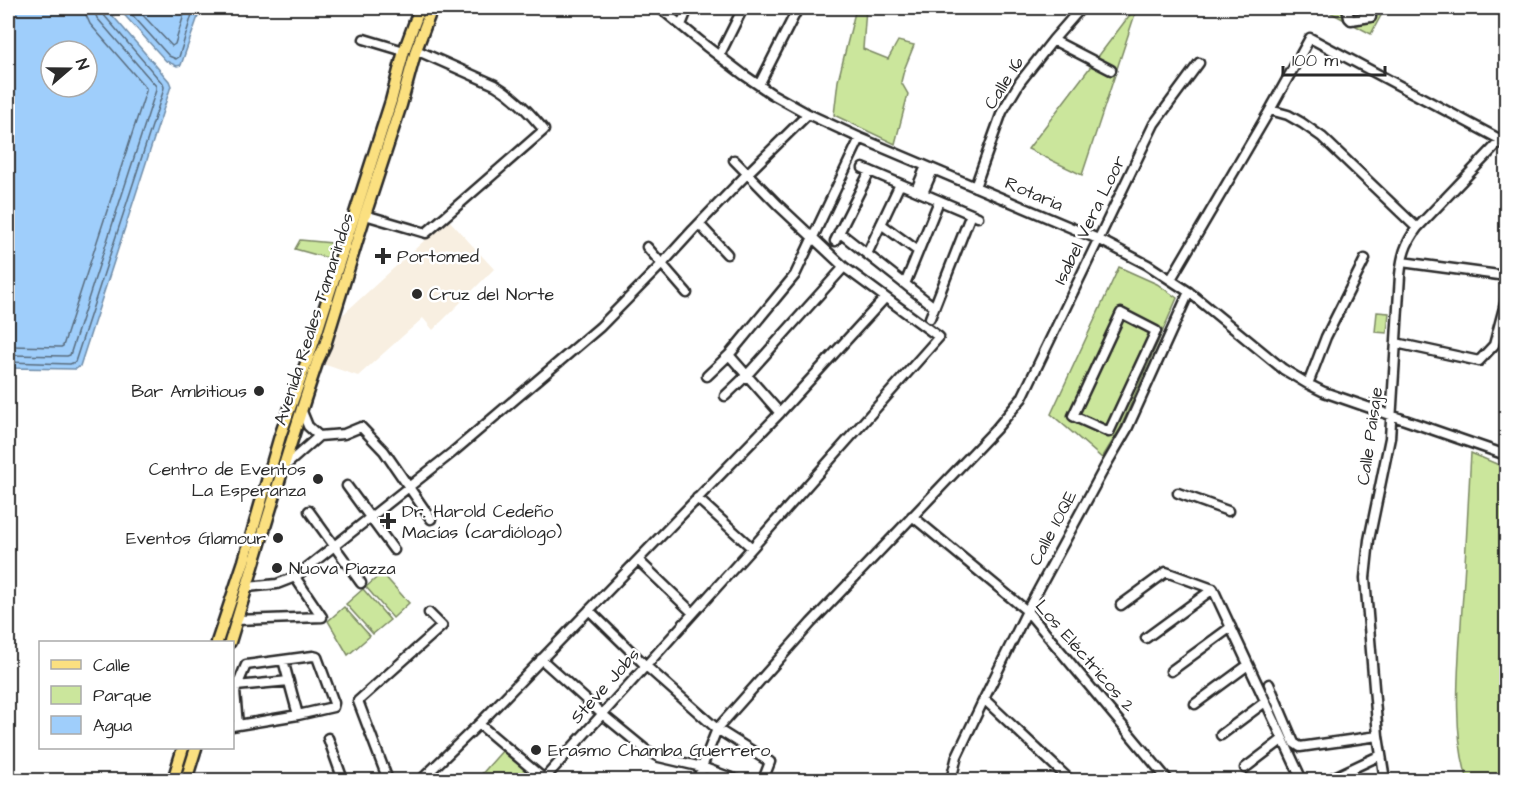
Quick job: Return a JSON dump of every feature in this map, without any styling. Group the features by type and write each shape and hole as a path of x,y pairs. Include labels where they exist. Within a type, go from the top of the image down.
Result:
{"main road":[{"name":"Avenida Reales Tamarindos","path":"230,641 282,469 286,438 301,410 325,345 404,51 420,8"},
{"name":"Avenida Reales Tamarindos","path":"217,641 286,438 314,341 354,236 365,215 401,105 416,50 432,8"},
{"path":"172,780 182,749"},
{"path":"186,780 195,749"}],"street":[{"name":"Rotaria","path":"660,8 759,85 808,114 1098,240 1141,261 1189,292 1283,369 1308,384 1324,392 1506,455"},
{"path":"681,25 688,8"},
{"path":"719,56 743,8"},
{"name":"Calle 16","path":"975,187 1002,112 1020,82 1081,8"},
{"path":"1347,8 1351,20 1371,17 1370,8"},
{"path":"759,85 797,10"},
{"path":"1171,279 1310,38 1504,138"},
{"path":"364,39 404,51"},
{"path":"1053,40 1111,70"},
{"path":"365,215 426,233 544,130 525,108 505,91 416,50"},
{"name":"Isabel Vera Loor","path":"717,729 811,623 996,429 1022,398 1154,123 1199,63"},
{"path":"1270,110 1288,115 1322,137 1417,228"},
{"path":"247,587 277,584 295,577 453,452 594,332 808,114"},
{"path":"707,376 729,355 792,280 860,138"},
{"name":"Calle Paisaje","path":"1385,780 1378,736 1365,578 1369,540 1387,456 1392,415 1402,262 1408,240 1417,228 1504,138"},
{"path":"421,780 780,413 885,298 844,267 734,160"},
{"path":"919,192 929,168"},
{"path":"930,318 974,216 866,169 837,236 867,254 934,307"},
{"path":"867,254 900,184"},
{"path":"905,284 939,201"},
{"path":"699,224 727,254"},
{"path":"881,224 918,251"},
{"path":"647,247 687,293"},
{"path":"1308,384 1326,337 1365,259"},
{"path":"1402,262 1506,276"},
{"path":"725,396 747,375 844,267"},
{"name":"Calle 10QE","path":"951,780 957,756 984,699 1027,611 1127,429 1189,292"},
{"name":"Steve Jobs","path":"546,780 602,714 939,337 885,298"},
{"path":"1396,343 1479,361 1494,345 1506,300"},
{"path":"1121,313 1156,331 1109,432 1073,416 1121,313"},
{"path":"729,355 780,413"},
{"path":"301,410 308,426 319,436 344,434 361,426 384,451 431,519"},
{"path":"282,469 319,436"},
{"path":"347,486 394,550"},
{"path":"1178,493 1228,511"},
{"path":"697,498 752,548"},
{"path":"309,511 361,583"},
{"name":"Los Eléctricos 2","path":"912,516 1027,611 1168,780"},
{"path":"638,560 693,613"},
{"path":"1121,605 1166,572 1213,588 1300,780"},
{"path":"237,620 322,617 295,577"},
{"path":"1146,638 1213,588"},
{"path":"588,610 646,666 717,729 770,762 763,780"},
{"path":"388,780 358,701 442,626 429,613"},
{"path":"1171,671 1231,627"},
{"path":"316,656 334,703 332,708 235,725 236,686 246,664 284,660 316,656"},
{"path":"541,659 646,750 659,757 702,767 737,780"},
{"path":"284,660 298,715"},
{"path":"1195,704 1248,664"},
{"path":"236,686 289,681"},
{"path":"1269,684 1294,742 1300,747 1378,736"},
{"path":"984,699 1070,780"},
{"path":"1221,735 1265,702"},
{"path":"478,724 546,780"},
{"path":"698,780 717,729"},
{"path":"328,738 343,780"},
{"path":"1245,768 1283,739"},
{"path":"1328,780 1381,755"}],"shaded area":[{"name":"Cruz del Norte","path":"448,219 494,269 433,330 423,318 358,376 323,364 338,319"}],"green space":[{"path":"856,8 866,8 863,49 888,59 898,41 914,45 901,82 908,94 895,144 834,115 838,81"},
{"path":"1137,8 1082,175 1028,149"},
{"path":"1322,8 1344,8 1348,20 1374,19 1376,15 1374,8 1385,8 1371,34"},
{"path":"300,240 332,243 331,259 295,249"},
{"path":"1119,267 1157,284 1177,298 1120,429 1102,458 1051,414"},
{"path":"1377,312 1389,313 1387,333 1375,332"},
{"path":"1471,453 1506,468 1506,780 1468,780 1459,740 1458,673"},
{"path":"382,573 409,603 393,618 366,587"},
{"path":"363,589 390,620 373,634 346,604"},
{"path":"344,607 370,636 348,655 328,621"},
{"path":"503,750 533,776 530,780 485,780 480,776"}],"water":[{"path":"8,8 106,8 171,86 80,366 76,369 8,368"},
{"path":"118,8 201,8 181,65 177,66 166,61"}],"place":[{"name":"Portomed","path":"383,256"},
{"name":"Cruz del Norte","path":"417,294"},
{"name":"Bar Ambitious","path":"259,391"},
{"name":"Centro de Eventos La Esperanza","path":"318,479"},
{"name":"Dr. Harold Cedeño Macías (cardiólogo)","path":"388,521"},
{"name":"Eventos Glamour","path":"278,538"},
{"name":"Nuova Piazza","path":"277,568"},
{"name":"Erasmo Chamba Guerrero","path":"536,750"}]}
